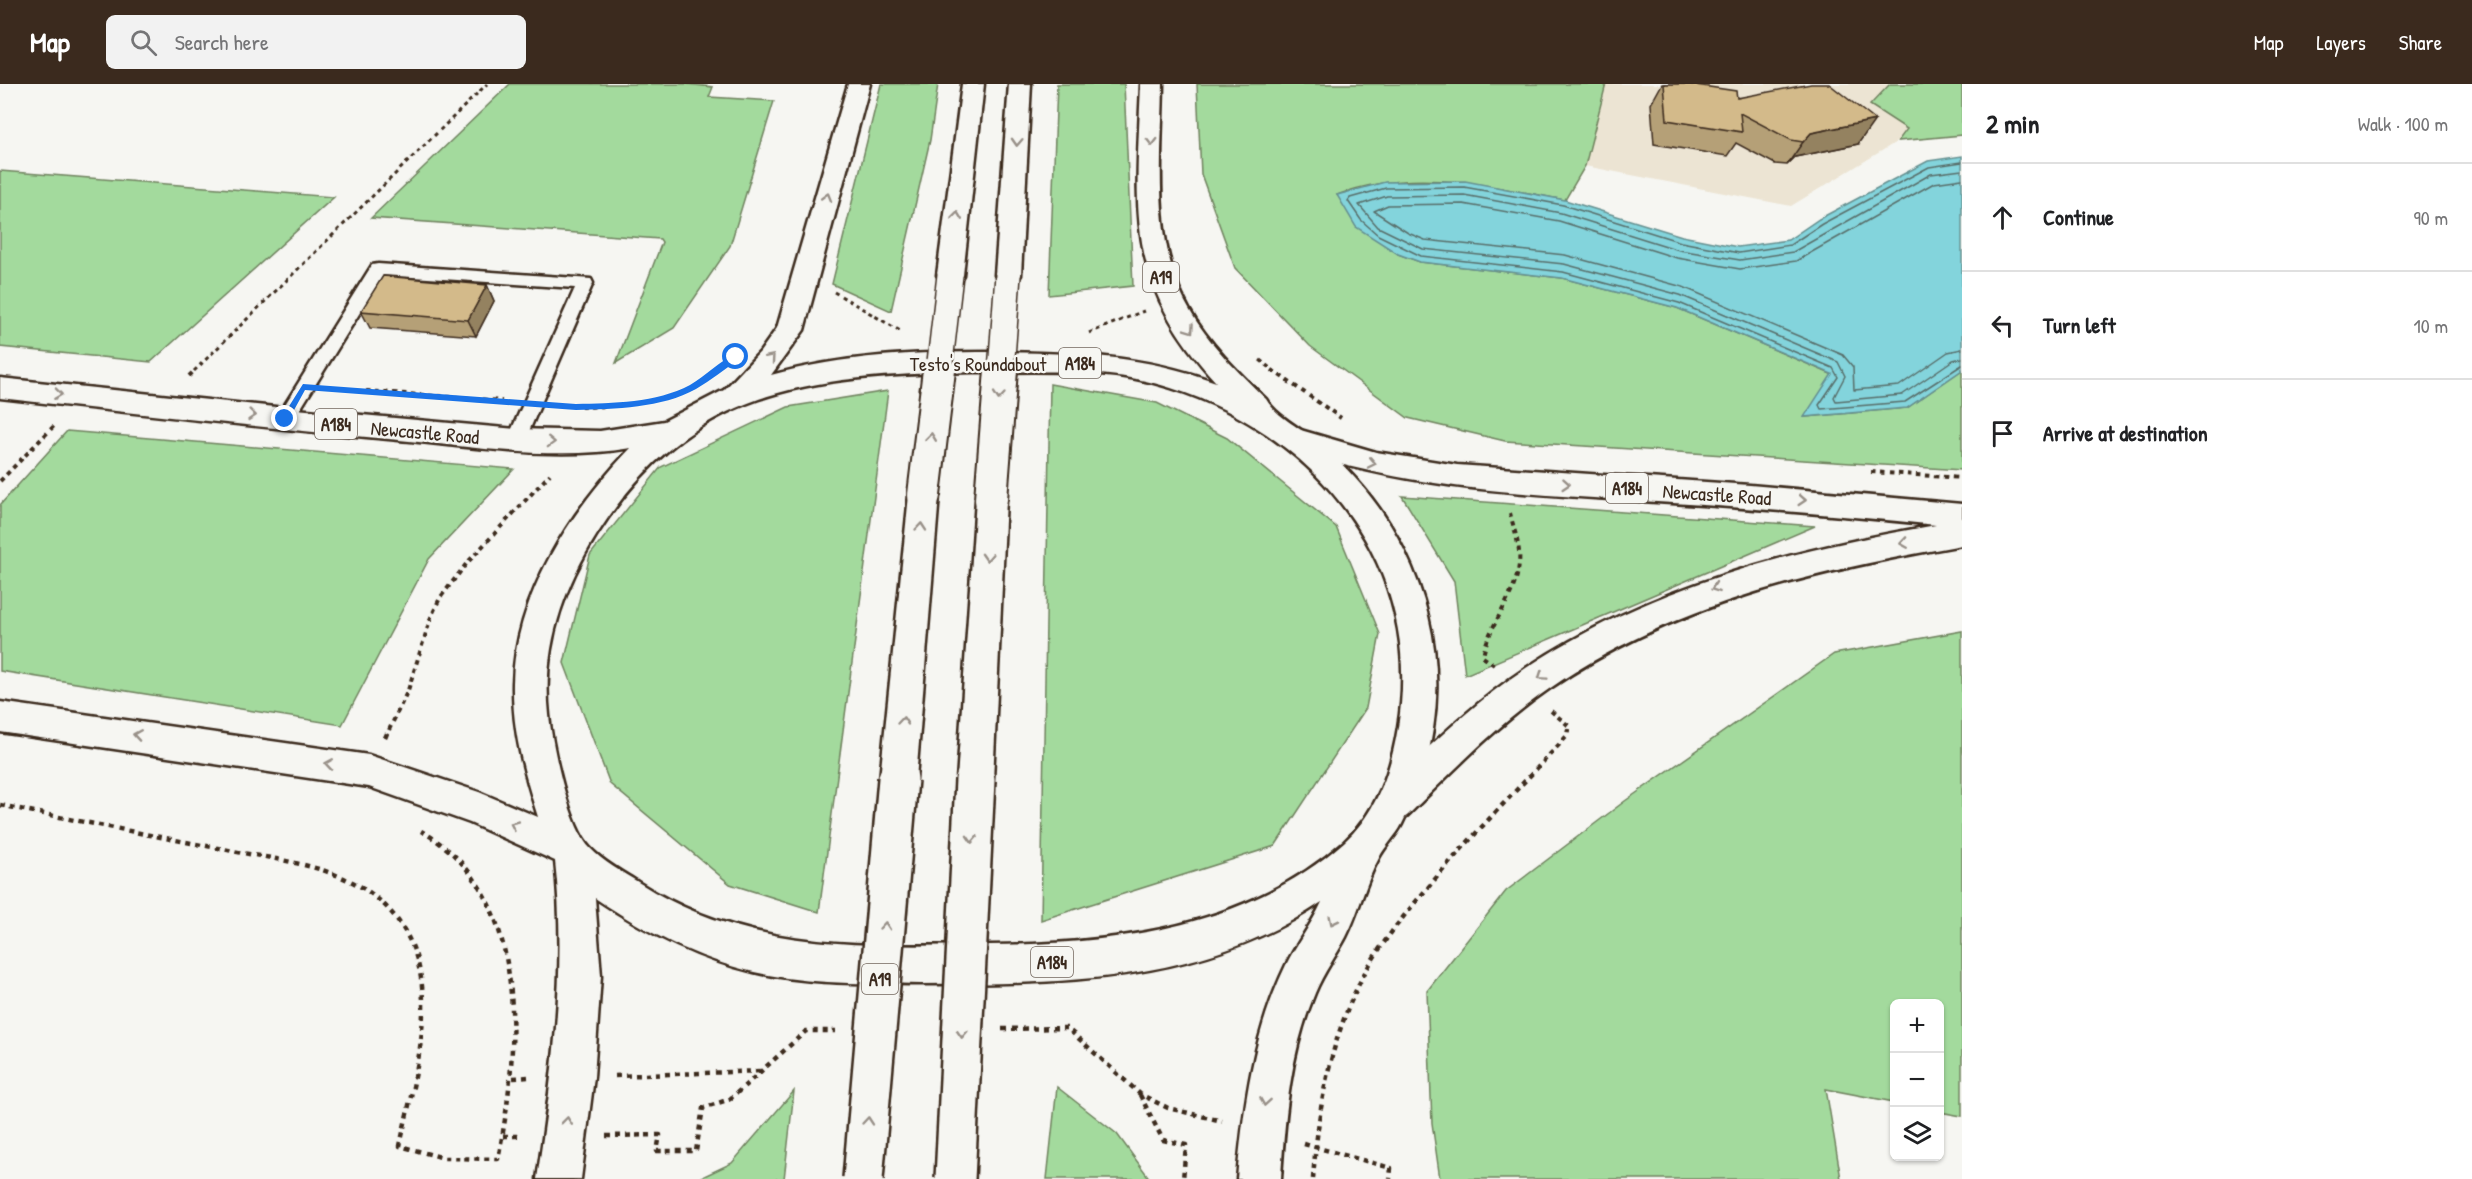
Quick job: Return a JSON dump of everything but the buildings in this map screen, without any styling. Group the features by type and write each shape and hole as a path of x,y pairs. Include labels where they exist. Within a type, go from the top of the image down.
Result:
{"main road":[{"path":"730,399 770,360 790,330 859,84"},
{"name":"A19","path":"863,1179 924,495 973,84"},
{"path":"955,1179 991,499 1020,84"},
{"name":"A19","path":"1152,84 1151,220 1160,275 1173,305 1203,348 1288,434"},
{"name":"Testo's Roundabout","path":"973,362 1089,364 1124,367 1173,378 1230,400 1288,434 1338,481 1374,526 1392,556 1413,611 1421,663 1412,749 1394,804 1364,848 1304,895 1227,932 1132,956 987,965 820,963 753,952 714,942 645,910 571,854 542,778 533,726 530,680 535,641 549,594 577,538 626,473 671,430 730,399 791,378 869,365 973,362"},
{"name":"Newcastle Road","path":"0,387 285,419 516,440 600,442 671,430"},
{"name":"Newcastle Road","path":"1288,434 1336,455 1372,464 1445,475 1819,501 1962,516"},
{"name":"A184","path":"1394,804 1459,743 1523,689 1582,650 1634,622 1680,601 1775,570 1836,555 1962,533"},
{"name":"A184","path":"0,717 369,771 479,809 571,854"},
{"path":"1259,1179 1265,1101 1279,1034 1300,980 1333,922 1364,848"},
{"path":"559,1179 575,1055 581,976 571,854"}],"lane":[{"path":"285,419 378,269 585,283 516,440"}],"path":[{"path":"196,380 186,379 487,84"},
{"path":"1256,356 1293,387 1348,421"},
{"path":"303,387 576,407 617,406"},
{"path":"382,744 408,690 440,598 467,563 550,475 554,466"},
{"path":"1866,472 1962,478"},
{"path":"1483,657 1487,636 1518,573 1519,555 1510,512"},
{"path":"1313,1179 1318,1113 1337,1038 1355,992 1377,954 1447,865 1568,736 1569,726"},
{"path":"0,805 302,865 359,885 382,903 401,925 416,956 424,991 423,1031 400,1146 444,1158 498,1160 513,1078 513,1035 508,972 500,930 488,900 475,880 443,847 412,826"},
{"path":"660,1135 657,1151 696,1151 703,1108 730,1099 761,1071 667,1074"},
{"path":"1183,1179 1186,1145 1163,1140 1140,1094 1168,1108 1222,1122"},
{"path":"1315,1147 1391,1168 1390,1179"}],"shaded area":[{"path":"1271,84 1890,84 1871,105 1907,129 1898,141 1791,206 1585,166"}],"green space":[{"path":"510,84 685,84 713,87 709,97 774,101 730,246 674,328 616,363 662,242 660,239 371,218"},
{"path":"881,84 938,84 930,140 891,311 832,284"},
{"path":"1057,84 1124,84 1133,286 1049,295"},
{"path":"1197,84 1606,84 1585,166 1565,200 1480,185 1422,180 1365,186 1337,195 1398,254 1420,262 1562,278 1677,308 1833,375 1805,417 1907,408 1962,370 1962,470 1505,441 1408,418 1310,346 1235,268 1201,174"},
{"path":"1890,84 1962,84 1962,135 1898,141 1907,129 1870,105"},
{"path":"0,171 334,197 151,362 0,347"},
{"path":"1050,384 1157,403 1227,438 1336,527 1380,634 1366,708 1275,846 1041,920"},
{"path":"888,391 819,912 730,884 610,784 564,663 590,555 661,467 788,407"},
{"path":"67,431 514,469 429,559 342,725 0,671 0,505"},
{"path":"1402,496 1815,526 1465,675 1454,581"},
{"path":"1962,631 1962,1116 1944,1113 1944,999 1890,999 1890,1101 1826,1089 1841,1179 1440,1179 1432,1123 1427,991 1506,891 1625,801 1834,654"},
{"path":"1057,1087 1117,1134 1150,1179 1047,1179"},
{"path":"794,1091 784,1179 698,1179 732,1163"}],"water":[{"path":"1962,156 1962,370 1907,408 1804,417 1832,374 1677,308 1562,278 1420,262 1398,254 1356,227 1337,195 1385,182 1465,181 1565,200 1682,236 1738,247 1788,240 1819,219 1928,161"}],"route":[{"path":"285,419 303,387 576,407 617,406 657,399 692,388 714,375 736,357"}]}
